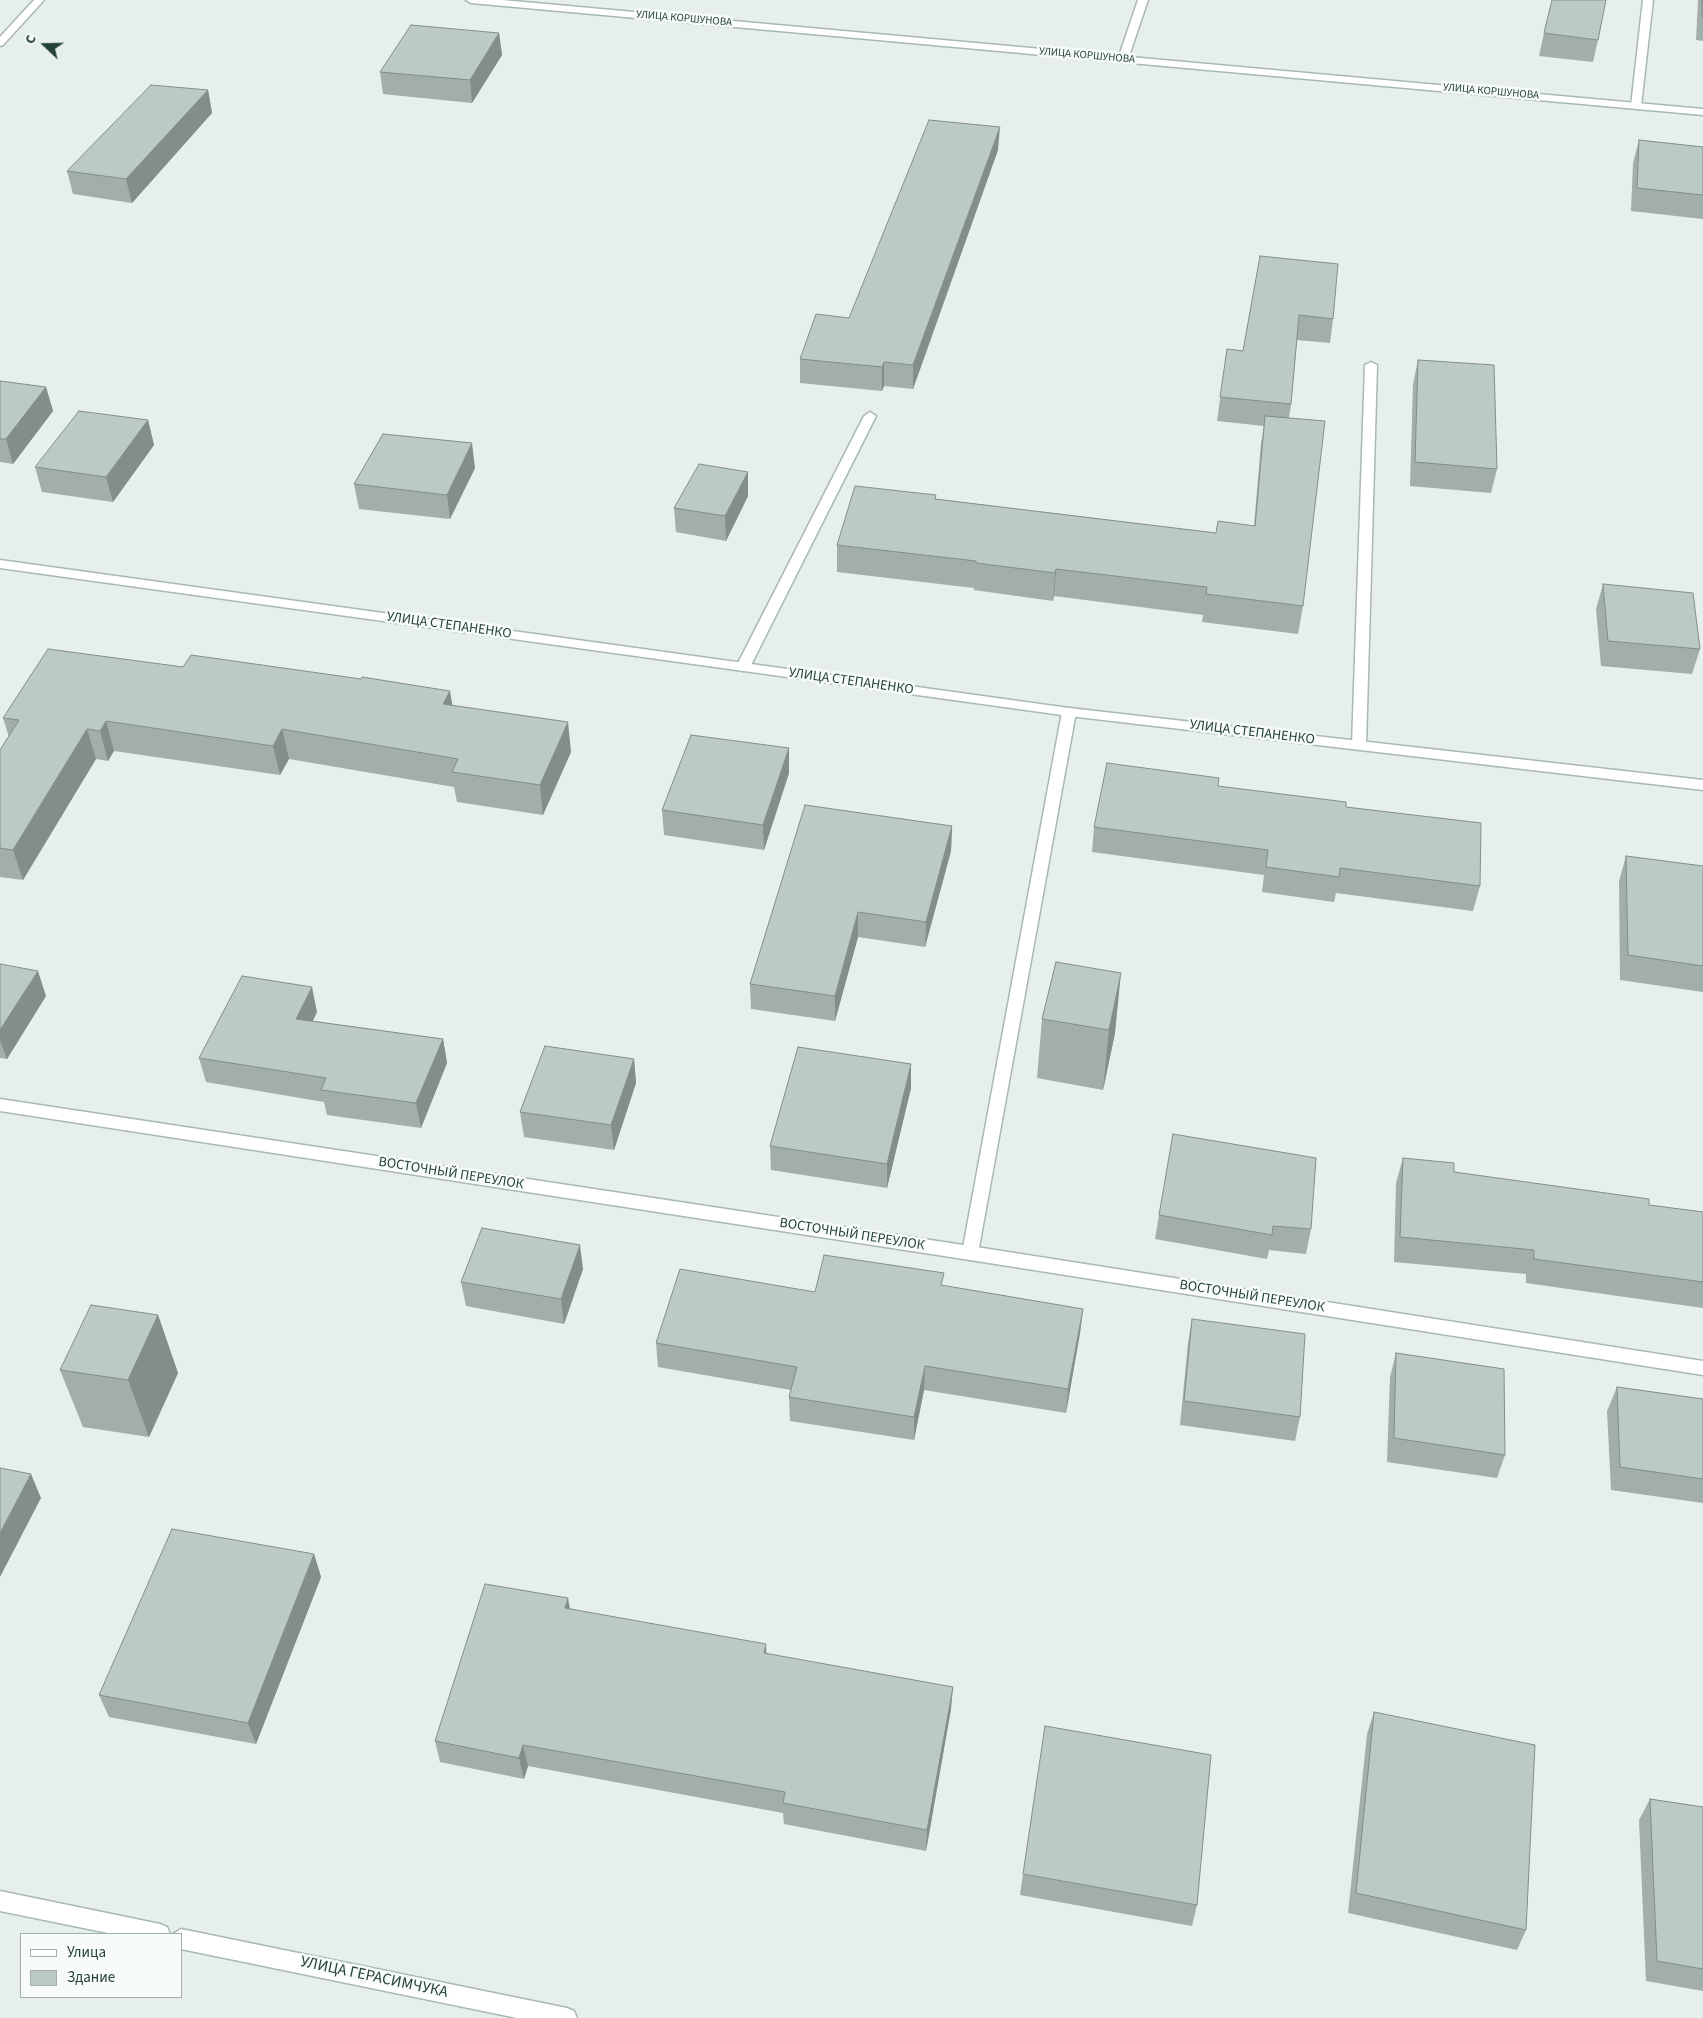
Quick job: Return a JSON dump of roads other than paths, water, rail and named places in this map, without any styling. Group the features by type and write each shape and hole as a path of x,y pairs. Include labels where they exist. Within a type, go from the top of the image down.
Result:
{"street":[{"path":"0,43 40,0"},
{"name":"УЛИЦА КОРШУНОВА","path":"471,0 542,3 1703,112"},
{"path":"1123,59 1143,0"},
{"path":"1636,106 1648,0"},
{"path":"1359,745 1371,365"},
{"path":"743,667 870,416"},
{"name":"УЛИЦА СТЕПАНЕНКО","path":"0,564 1069,712 1703,785"},
{"path":"970,1253 1069,712"},
{"name":"ВОСТОЧНЫЙ ПЕРЕУЛОК","path":"0,1105 970,1253 1703,1368"},
{"path":"0,1901 155,1933"},
{"name":"УЛИЦА ГЕРАСИМЧУКА","path":"182,1939 567,2018"}]}
